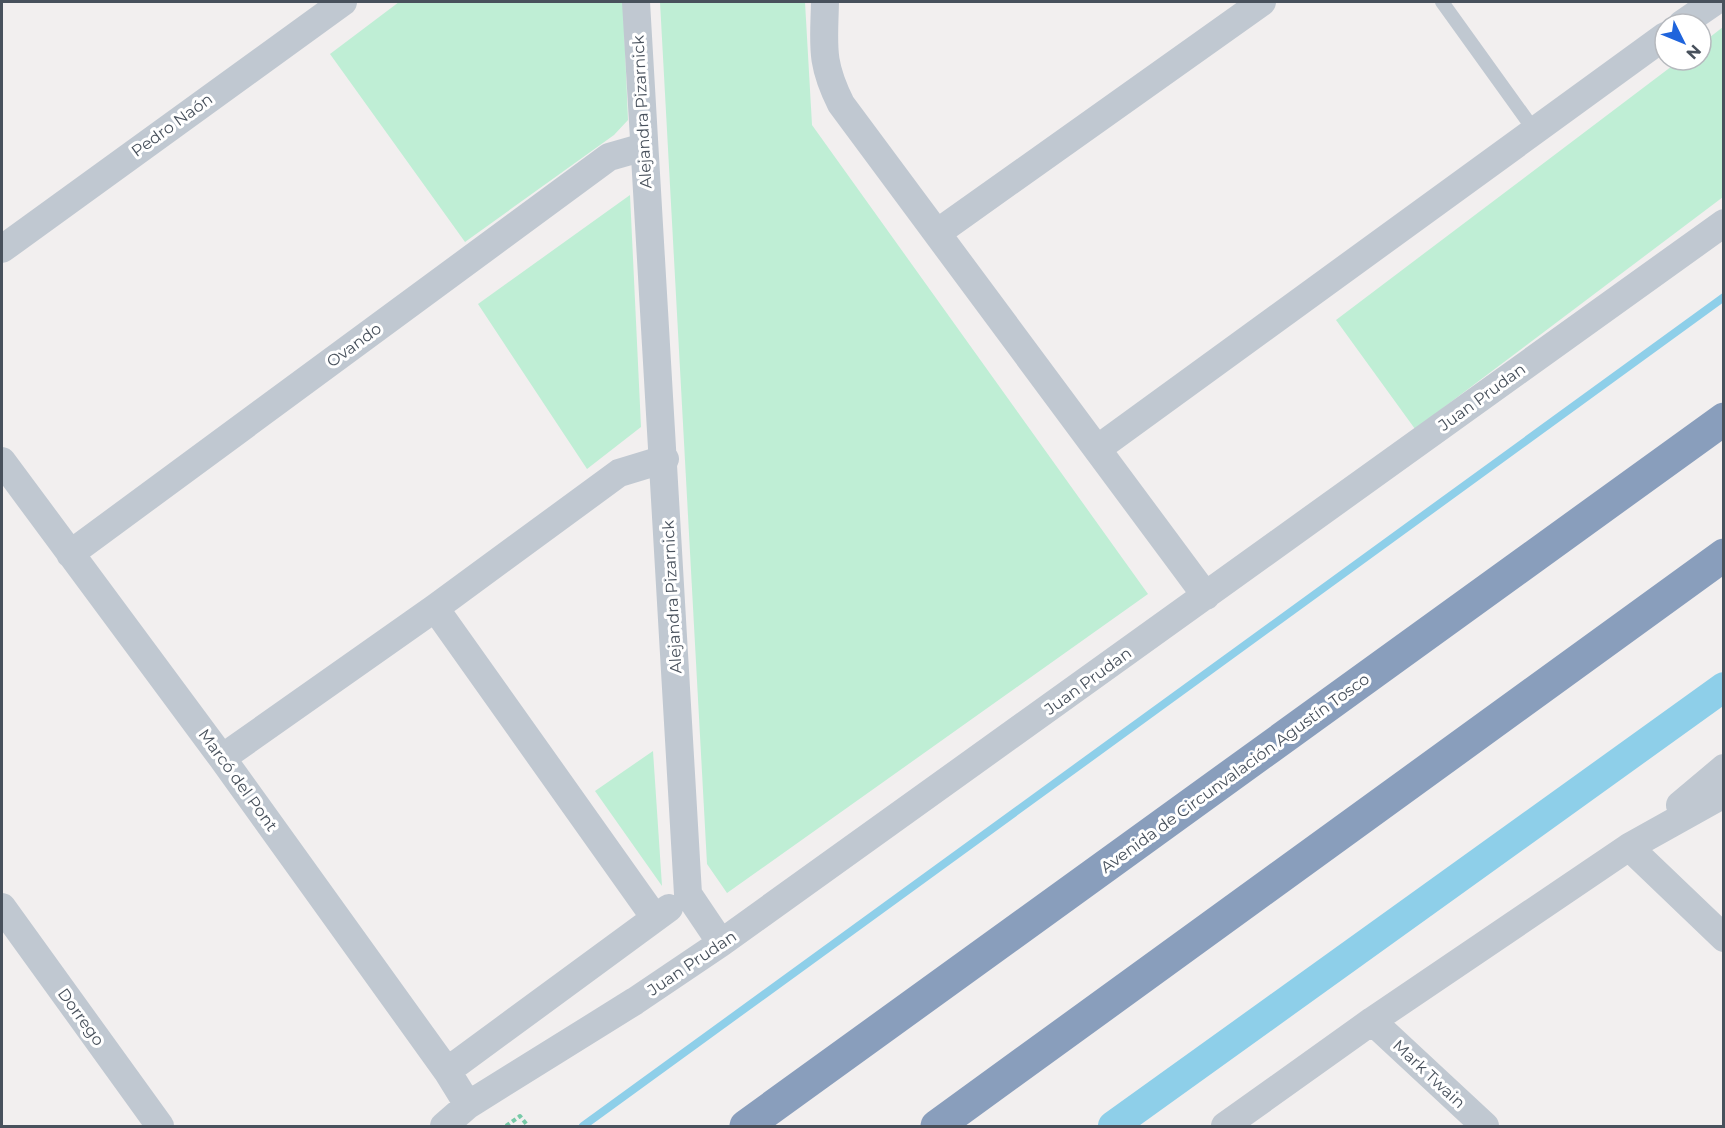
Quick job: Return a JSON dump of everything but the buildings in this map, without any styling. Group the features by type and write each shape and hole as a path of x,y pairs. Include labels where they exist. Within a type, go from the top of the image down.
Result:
{"highway":[{"name":"Avenida de Circunvalación Agustín Tosco","path":"746,1126 1724,418"},
{"path":"937,1126 1724,555"}],"street":[{"name":"Pedro Naón","path":"2,249 343,2"},
{"name":"Alejandra Pizarnick","path":"636,2 688,894"},
{"path":"825,2 824,60 827,77 841,104 1206,596"},
{"path":"937,233 1262,2"},
{"path":"1699,12 1714,2"},
{"path":"1097,449 1653,45"},
{"name":"Ovando","path":"70,554 609,157 644,147"},
{"name":"Juan Prudan","path":"444,1126 468,1105 635,1002 721,943 1724,222"},
{"path":"222,758 435,608 619,473 664,459"},
{"name":"Marcó del Pont","path":"2,461 222,758 447,1071 468,1105"},
{"path":"435,608 655,918"},
{"path":"1640,840 1703,783 1724,768"},
{"path":"1226,1126 1372,1021 1640,840 1724,794"},
{"path":"1640,840 1724,938"},
{"path":"447,1071 688,894 721,943"},
{"name":"Dorrego","path":"2,907 160,1126"},
{"name":"Mark Twain","path":"1372,1021 1485,1126"}],"lane":[{"path":"1442,2 1534,130"}],"path":[{"path":"506,1126 520,1116 528,1126"}],"green space":[{"path":"399,2 623,2 628,120 614,135 465,242 330,54"},
{"path":"660,2 805,2 812,125 1148,594 727,893 707,864"},
{"path":"1723,27 1723,197 1415,429 1336,320 1664,72 1713,72 1713,35"},
{"path":"630,195 641,427 587,469 478,304"},
{"path":"653,751 662,886 595,791"}],"waterway":[{"path":"583,1126 1724,297"},
{"path":"1113,1126 1724,687"}]}
